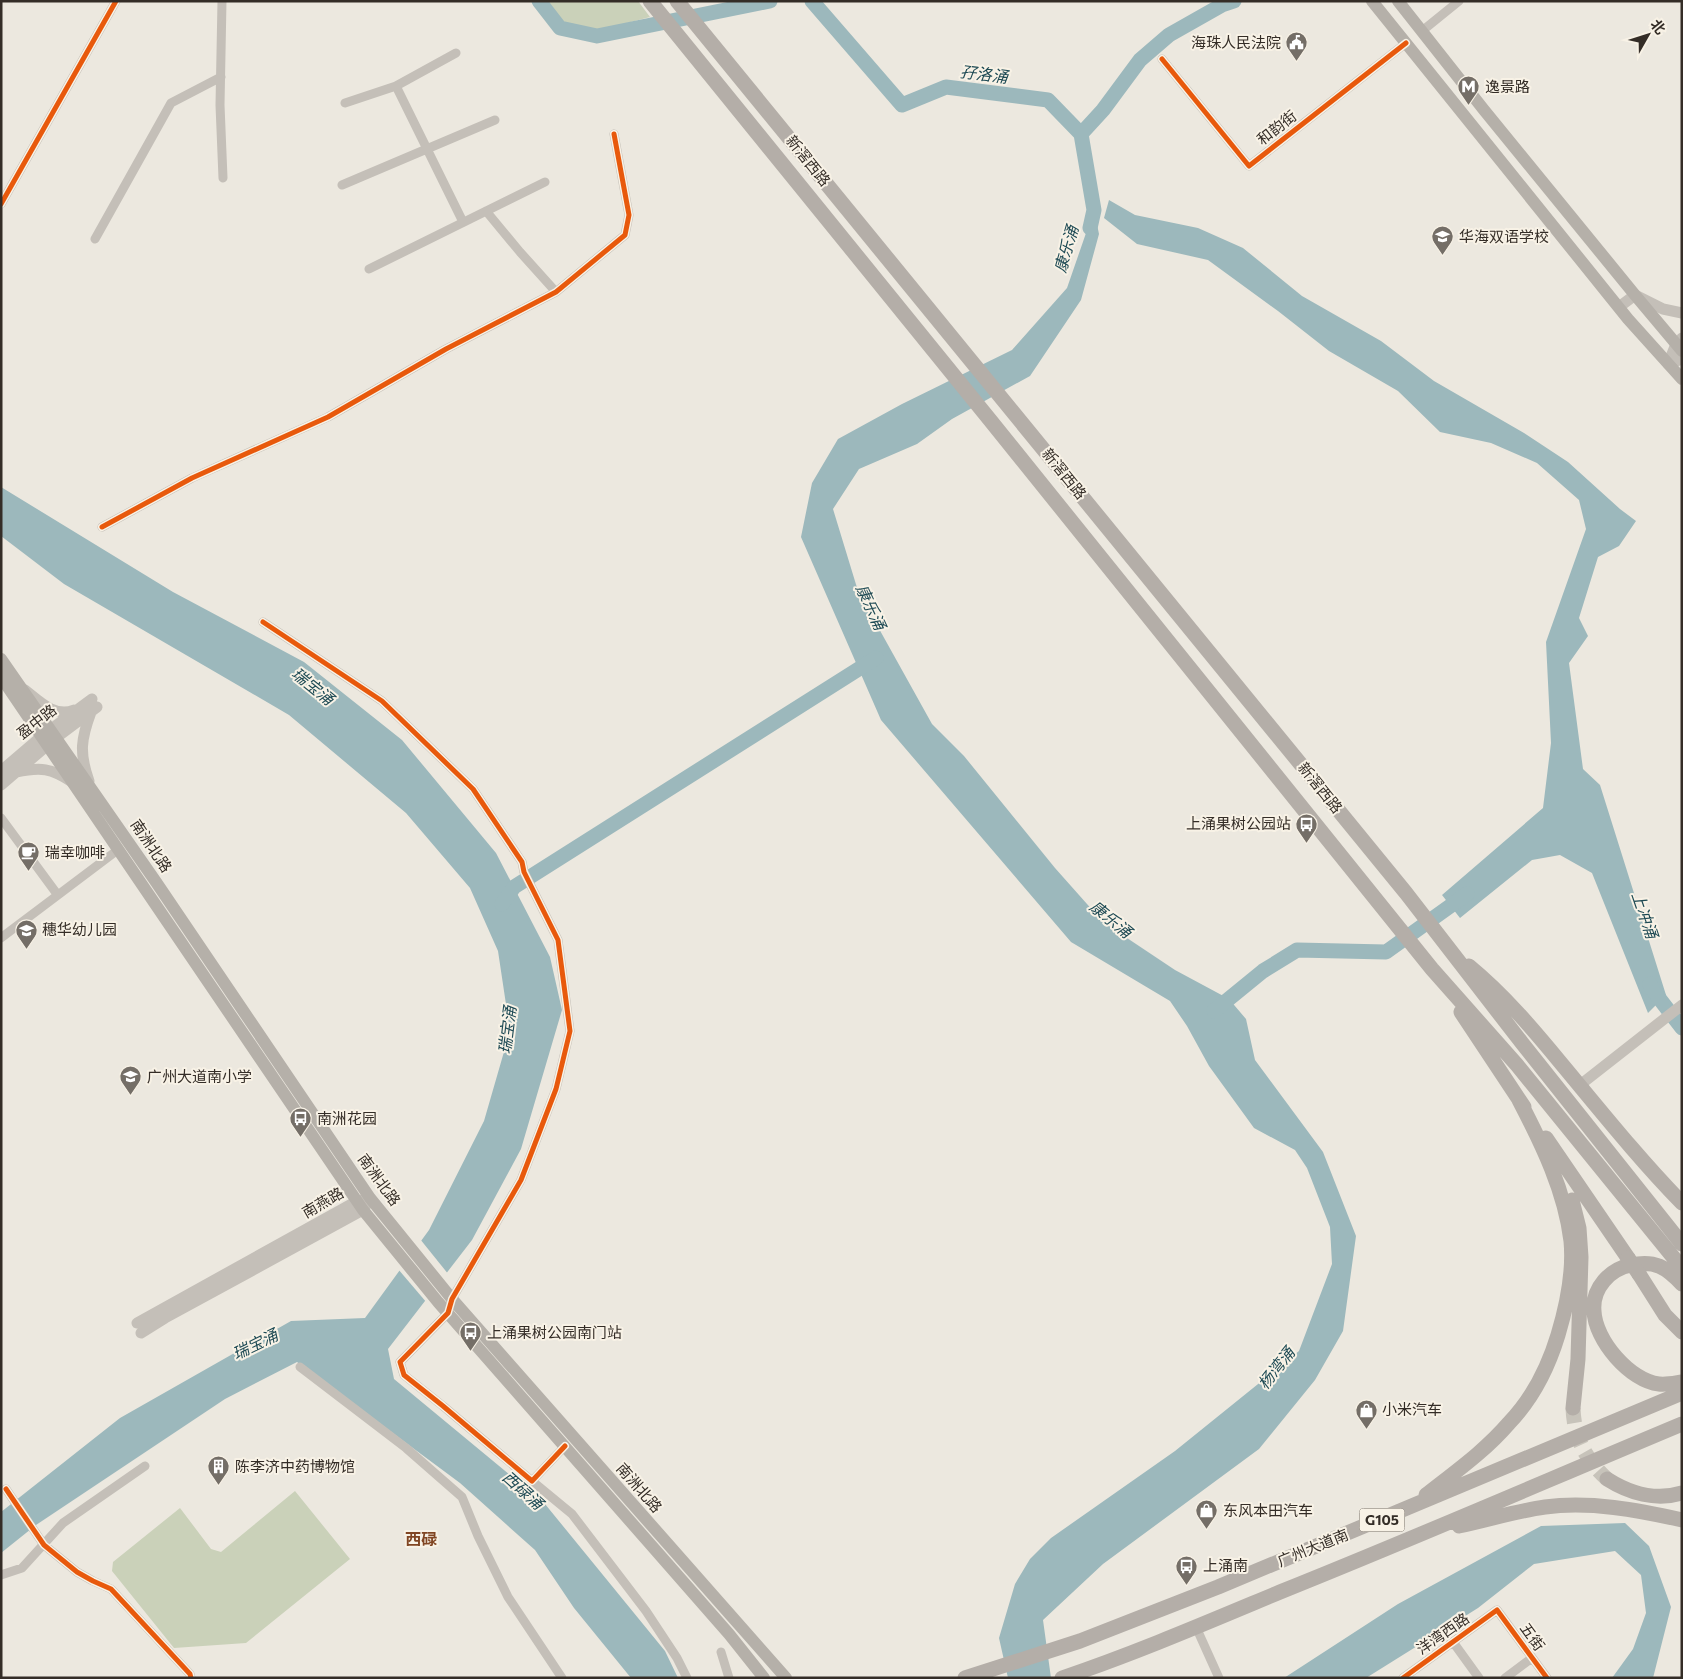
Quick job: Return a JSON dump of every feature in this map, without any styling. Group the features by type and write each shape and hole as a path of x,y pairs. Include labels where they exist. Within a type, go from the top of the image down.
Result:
{"highway":[{"name":"新滘西路","path":"650,1 1432,969"},
{"name":"新滘西路","path":"677,1 1406,893 1449,949"},
{"path":"1449,949 1492,985 1543,1041 1652,1172 1678,1199"},
{"path":"1449,949 1682,1244"},
{"path":"1432,969 1628,1258 1664,1315 1682,1332"},
{"path":"1432,969 1517,1066 1682,1268"},
{"path":"1520,1100 1564,1177 1575,1208 1579,1228 1581,1257 1578,1358 1573,1408"},
{"path":"1409,1509 1494,1440 1521,1410 1548,1364 1566,1310 1571,1242 1566,1214 1556,1181 1520,1100"},
{"path":"1682,1284 1667,1270 1653,1263 1641,1263 1618,1269 1610,1274 1602,1284 1594,1303 1594,1312 1599,1331 1607,1345 1630,1372 1645,1381 1660,1385 1682,1382"},
{"name":"广州大道南","path":"966,1678 1080,1641 1218,1588 1682,1393"},
{"name":"广州大道南","path":"1062,1678 1196,1627 1682,1424"},
{"path":"1607,1479 1627,1490 1640,1494 1663,1496 1682,1493"},
{"path":"1421,1534 1516,1512 1564,1506 1602,1507 1651,1513 1682,1520"}],"main road":[{"path":"1372,1 1619,307 1682,379"},
{"path":"1398,1 1635,295 1680,344"},
{"name":"南洲北路","path":"1,659 21,686 75,784 360,1205 438,1302 729,1634 764,1678"},
{"name":"南洲北路","path":"1,677 90,785 370,1198 448,1294 786,1678"}],"street":[{"path":"1,204 116,1"},
{"path":"222,1 223,178"},
{"path":"1422,31 1459,1"},
{"name":"和韵街","path":"1162,59 1249,166 1406,43"},
{"path":"344,104 396,86 456,53"},
{"path":"95,239 171,103 221,76"},
{"path":"396,86 462,222"},
{"path":"342,185 495,120"},
{"path":"102,526 192,478 328,417 446,349 556,292 625,235 628,215 614,134"},
{"path":"369,269 545,182"},
{"path":"486,211 556,292"},
{"path":"1619,307 1635,295 1663,309 1682,313"},
{"path":"1668,364 1680,344"},
{"path":"1668,364 1682,359"},
{"path":"263,622 382,701 474,789 522,862 524,872 558,940 570,1031 556,1089 521,1180 448,1294 448,1313 400,1362 404,1375 572,1514 646,1611 688,1678"},
{"path":"21,686 56,711 72,711 91,706"},
{"path":"1,785 49,737 91,706"},
{"path":"90,785 81,746 91,706"},
{"name":"盈中路","path":"1,771 49,737"},
{"path":"15,772 48,770 57,772 75,784"},
{"path":"1,818 57,894"},
{"path":"1,938 119,849"},
{"path":"1580,1086 1682,1005"},
{"name":"南燕路","path":"139,1328 370,1198"},
{"path":"300,1367 406,1448 462,1497 478,1536 508,1597 562,1678"},
{"path":"532,1480 565,1446"},
{"path":"1,1575 22,1568 63,1523 145,1466"},
{"path":"6,1490 44,1545 77,1572 111,1589 190,1674 191,1678"},
{"name":"洋湾西路","path":"1403,1678 1498,1610"},
{"name":"五街","path":"1498,1610 1547,1678"},
{"path":"1196,1627 1219,1678"},
{"path":"1453,1642 1479,1678"},
{"path":"721,1652 729,1678"},
{"path":"1505,1678 1532,1658"}],"green space":[{"path":"545,1 638,1 650,17 596,31 561,21"},
{"path":"295,1491 350,1559 246,1643 174,1648 112,1571 113,1562 180,1508 211,1549 221,1552"}],"water":[{"path":"1109,200 1135,215 1198,228 1243,248 1302,296 1381,341 1434,381 1524,433 1568,462 1636,521 1619,546 1598,557 1579,618 1588,636 1569,663 1583,769 1600,785 1666,995 1648,1013 1592,873 1560,855 1532,860 1460,918 1442,895 1543,808 1551,743 1546,642 1586,529 1579,500 1537,463 1491,443 1440,432 1398,391 1329,351 1208,260 1137,244 1104,218"},
{"path":"1094,210 1099,234 1081,300 1030,376 952,419 917,444 859,469 833,509 858,591 932,724 964,756 1055,868 1103,922 1175,970 1229,999 1246,1019 1255,1060 1323,1152 1356,1236 1343,1331 1315,1380 1259,1449 1103,1564 1043,1620 1051,1678 1008,1678 999,1638 1015,1584 1030,1559 1051,1538 1175,1451 1299,1351 1332,1264 1330,1227 1307,1168 1295,1150 1254,1128 1209,1066 1187,1026 1170,1001 1071,942 881,720 801,537 812,483 838,439 902,404 1012,350 1067,288"},
{"path":"1,487 173,592 304,662 402,740 496,853 550,957 562,1010 521,1149 472,1240 388,1349 394,1379 545,1504 665,1651 678,1678 631,1678 574,1608 535,1550 460,1483 297,1362 225,1399 36,1525 1,1553 1,1512 120,1418 291,1321 365,1318 429,1230 484,1121 510,1031 498,951 470,888 406,813 289,715 64,584 1,536"},
{"path":"1625,1523 1649,1546 1671,1607 1653,1678 1612,1678 1633,1649 1646,1613 1641,1575 1615,1551 1534,1564 1478,1608 1366,1678 1284,1678 1398,1604 1541,1526"}],"pier":[{"path":"420,1239 449,1275 427,1303 398,1269"}],"waterway":[{"name":"孖洛涌","path":"539,1 560,28 597,36 770,1"},
{"name":"孖洛涌","path":"812,1 902,105 946,87 1048,100 1081,134 1094,210 1090,228"},
{"path":"1081,134 1103,110 1140,60 1169,35 1222,5 1234,1"},
{"path":"502,904 514,887 876,658"},
{"path":"1214,1011 1263,971 1297,950 1386,952 1467,894"},
{"name":"上冲涌","path":"1650,984 1682,1028"}],"tunnel":[{"path":"1573,1408 1578,1438 1582,1447 1593,1464 1607,1479"}],"cycle path":[{"path":"1,204 116,1"},
{"path":"1162,59 1249,166 1406,43"},
{"path":"102,527 192,478 328,417 446,349 556,292 625,235 629,215 614,134"},
{"path":"263,622 382,701 473,789 522,862 524,872 558,940 570,1031 556,1089 521,1180 452,1299 448,1313 400,1362 404,1375 532,1481 565,1446"},
{"path":"6,1489 44,1545 77,1572 111,1589 190,1674 191,1678"},
{"path":"1403,1678 1497,1610 1547,1678"}],"place":[{"name":"海珠人民法院","path":"1297,62"},
{"name":"逸景路","path":"1469,106"},
{"name":"华海双语学校","path":"1443,256"},
{"name":"上涌果树公园站","path":"1307,843"},
{"name":"瑞幸咖啡","path":"29,872"},
{"name":"穗华幼儿园","path":"26,949"},
{"name":"广州大道南小学","path":"131,1096"},
{"name":"南洲花园","path":"301,1138"},
{"name":"上涌果树公园南门站","path":"471,1352"},
{"name":"小米汽车","path":"1366,1429"},
{"name":"陈李济中药博物馆","path":"219,1486"},
{"name":"东风本田汽车","path":"1207,1530"},
{"name":"上涌南","path":"1187,1585"}],"district":[{"name":"西碌","path":"421,1539"}],"water label":[{"name":"康乐涌","path":"1066,249"},
{"name":"康乐涌","path":"871,607"},
{"name":"瑞宝涌","path":"313,686"},
{"name":"康乐涌","path":"1111,919"},
{"name":"瑞宝涌","path":"507,1030"},
{"name":"瑞宝涌","path":"255,1344"},
{"name":"杨湾涌","path":"1276,1368"},
{"name":"西碌涌","path":"523,1490"}]}
